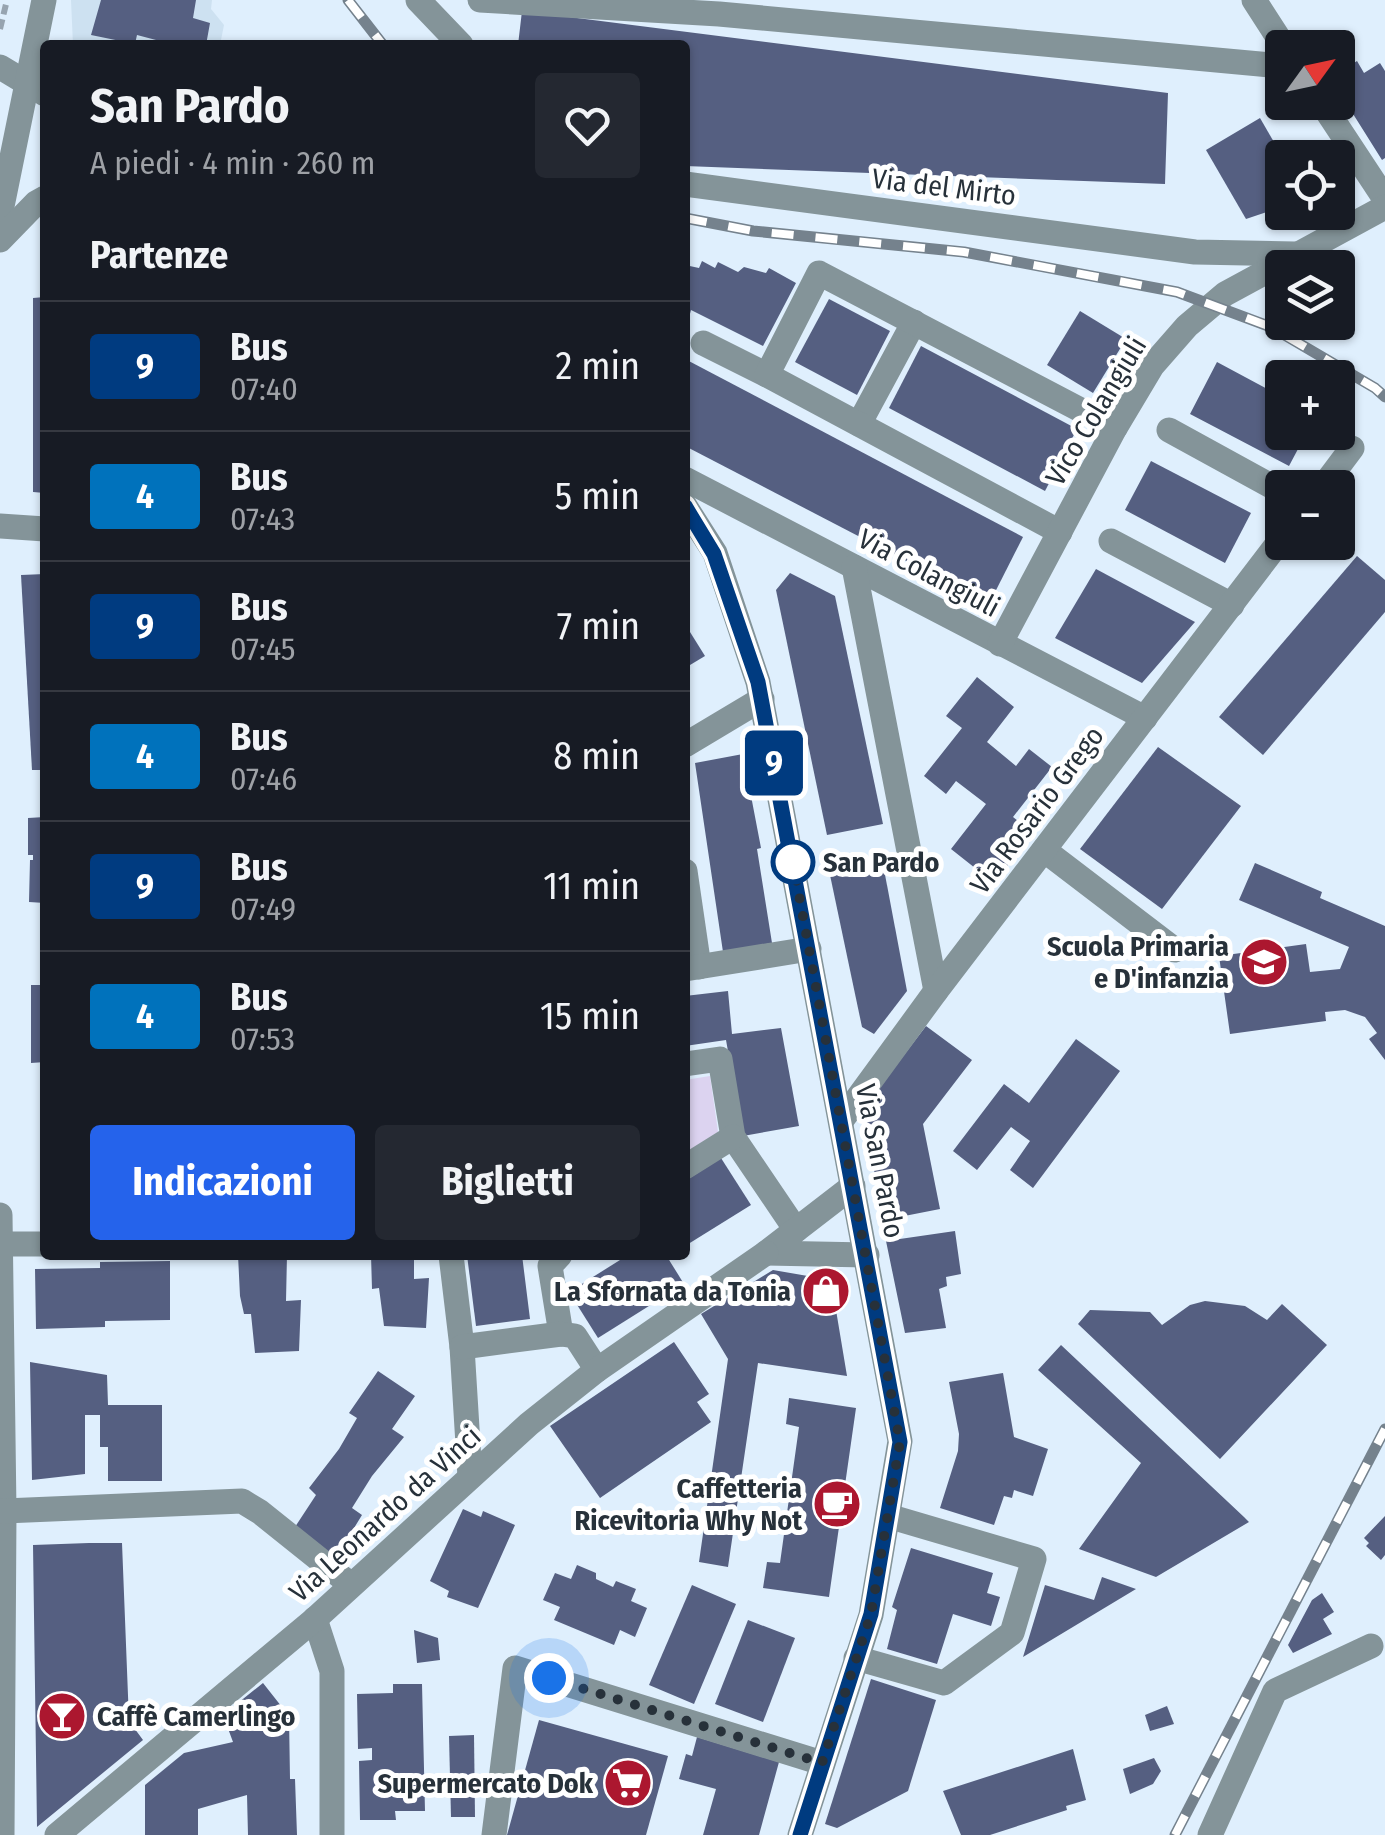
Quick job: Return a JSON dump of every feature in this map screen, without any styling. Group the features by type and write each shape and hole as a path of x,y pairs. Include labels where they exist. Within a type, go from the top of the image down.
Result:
{"street":[{"path":"40,40 44,0"},
{"path":"418,0 456,40"},
{"path":"480,0 720,7 1265,64"},
{"path":"1254,0 1273,30"},
{"path":"0,216 36,89 40,44"},
{"path":"0,67 36,89"},
{"path":"1333,120 1385,199"},
{"name":"Via del Mirto","path":"690,185 1196,252 1265,253"},
{"path":"0,240 40,201"},
{"name":"Vico Colangiuli","path":"1302,250 1385,206"},
{"name":"Vico Colangiuli","path":"1000,644 1152,366 1187,326 1225,294 1265,271"},
{"path":"767,375 820,273 1116,428"},
{"path":"858,424 914,322"},
{"path":"703,343 1060,532"},
{"path":"1169,430 1265,483"},
{"name":"Via Colangiuli","path":"690,482 1145,718"},
{"name":"Via San Pardo","path":"690,514 714,554 737,613 762,699 900,1442 871,1614 800,1835"},
{"path":"0,526 40,529"},
{"path":"1112,541 1232,605"},
{"name":"Via Rosario Grego","path":"842,1121 936,991 1266,560"},
{"path":"854,567 936,991"},
{"path":"690,742 762,699"},
{"path":"1044,850 1175,950"},
{"path":"690,940 692,968 808,949"},
{"path":"690,1063 720,1059 733,1137 796,1230"},
{"path":"690,1164 733,1137"},
{"name":"Via Leonardo da Vinci","path":"57,1835 316,1618 470,1477 598,1370 766,1253 853,1186"},
{"path":"0,1215 4,1511 2,1835"},
{"path":"1,1244 40,1244"},
{"path":"766,1253 867,1255"},
{"path":"452,1260 462,1347 470,1477"},
{"path":"555,1260 550,1266 560,1334"},
{"path":"462,1347 560,1334 575,1336 598,1370"},
{"path":"4,1511 242,1501 350,1584"},
{"path":"856,1658 944,1683 1012,1633 1034,1559 888,1516"},
{"path":"316,1618 332,1671 332,1835"},
{"path":"1210,1835 1275,1692 1371,1646"},
{"path":"494,1835 515,1668 822,1763"}],"path":[{"path":"0,30 7,0"}],"shaded area":[{"path":"71,0 212,0 211,9 224,25 221,40 73,40"},
{"path":"710,1076 718,1132 690,1150 690,1079"}],"building":[{"path":"101,0 196,0 193,18 210,23 207,40 156,40 137,35 136,40 115,40 91,35"},
{"path":"522,11 1168,93 1165,184 690,166 690,40 519,40"},
{"path":"1355,62 1364,73 1380,63 1385,71 1382,160 1355,117"},
{"path":"1260,118 1273,140 1265,140 1265,213 1246,219 1206,150"},
{"path":"702,261 715,268 718,262 738,272 744,267 766,273 769,268 796,283 763,346 691,310 690,314 690,266 699,268"},
{"path":"40,297 40,493 33,492 33,298"},
{"path":"829,299 890,331 857,395 795,362"},
{"path":"1080,311 1126,339 1093,393 1047,365"},
{"path":"921,346 1077,429 1045,491 889,408"},
{"path":"690,362 1023,537 989,604 690,449"},
{"path":"1217,362 1265,388 1265,450 1297,450 1289,466 1190,414"},
{"path":"1151,461 1251,513 1225,563 1125,510"},
{"path":"1357,556 1385,580 1385,612 1263,755 1219,717"},
{"path":"1096,569 1195,622 1142,683 1055,638"},
{"path":"790,573 835,596 883,824 827,835 776,590"},
{"path":"40,574 40,770 32,770 21,575"},
{"path":"690,632 705,656 690,665"},
{"path":"977,677 1014,707 987,742 1016,766 1029,749 1052,767 1013,817 1033,833 994,883 951,849 986,804 956,781 946,794 924,776 962,728 946,716"},
{"path":"1158,747 1241,806 1162,909 1080,849"},
{"path":"743,754 761,848 757,849 772,943 723,952 695,763"},
{"path":"40,817 40,903 29,902 33,855 28,855 28,818"},
{"name":"Scuola Primaria e D'infanzia","path":"1255,863 1322,892 1320,898 1385,926 1385,1060 1369,1039 1377,1033 1365,1017 1345,1010 1325,1012 1326,1021 1230,1034 1219,956 1306,944 1310,972 1340,969 1349,947 1239,900"},
{"path":"883,864 907,991 874,1034 862,1027 830,875"},
{"path":"31,985 40,985 40,1062 31,1063"},
{"path":"728,991 732,1034 781,1028 799,1126 743,1136 726,1040 690,1045 690,995"},
{"path":"926,1026 972,1060 923,1124 940,1209 884,1220 862,1110"},
{"path":"1076,1039 1120,1071 1033,1188 1010,1170 1030,1141 1011,1127 977,1170 953,1151 1004,1084 1029,1103"},
{"path":"721,1158 751,1205 690,1243 690,1178"},
{"path":"955,1231 961,1274 946,1277 947,1286 939,1289 946,1328 905,1333 886,1241"},
{"path":"238,1260 287,1260 286,1301 301,1300 299,1351 255,1353 251,1314 244,1314"},
{"path":"371,1260 414,1260 414,1279 429,1278 426,1328 384,1326 379,1288 372,1289"},
{"path":"468,1260 523,1260 530,1319 476,1326"},
{"path":"620,1260 669,1260 684,1284 598,1338 569,1292"},
{"path":"170,1261 170,1320 105,1321 105,1327 36,1329 35,1269 100,1268 100,1262"},
{"path":"773,1270 831,1280 847,1376 758,1363 728,1567 699,1562 728,1359 701,1314"},
{"path":"1205,1301 1245,1306 1267,1320 1282,1304 1327,1345 1220,1459 1078,1324 1090,1310 1150,1312 1162,1325 1190,1305"},
{"path":"674,1342 709,1394 697,1402 711,1422 600,1498 550,1426"},
{"path":"1061,1345 1249,1522 1156,1577 1079,1549 1141,1463 1038,1370"},
{"path":"30,1362 107,1375 108,1405 162,1405 162,1481 108,1481 108,1447 100,1447 100,1415 85,1415 85,1474 32,1480"},
{"path":"378,1371 415,1396 392,1429 404,1437 352,1508 362,1515 351,1533 330,1554 295,1527 316,1495 309,1488 339,1449 357,1418 349,1413"},
{"path":"1003,1373 1014,1437 1048,1449 1033,1496 1014,1490 1012,1498 1004,1496 994,1525 940,1508 958,1451 959,1434 949,1382"},
{"path":"789,1398 856,1408 829,1597 763,1588 767,1562 780,1563 799,1427 786,1424"},
{"path":"463,1509 481,1517 483,1511 515,1525 478,1608 447,1597 449,1591 430,1581"},
{"path":"1385,1516 1385,1555 1381,1560 1366,1546 1369,1543 1364,1538"},
{"path":"122,1543 129,1721 143,1740 37,1827 33,1545"},
{"path":"911,1548 993,1573 987,1593 1000,1597 991,1626 953,1614 937,1664 887,1649 897,1610 892,1607"},
{"path":"577,1565 596,1573 596,1579 613,1587 616,1581 636,1589 631,1601 647,1608 635,1637 620,1630 614,1645 554,1620 560,1607 543,1600 555,1573 571,1579"},
{"path":"1102,1577 1136,1589 1023,1657 1045,1585 1094,1600"},
{"path":"692,1585 736,1604 694,1704 649,1685"},
{"path":"1322,1593 1334,1612 1323,1619 1332,1634 1293,1653 1288,1645 1312,1600"},
{"path":"748,1620 795,1638 763,1722 715,1704"},
{"path":"414,1630 438,1638 440,1660 417,1663"},
{"path":"871,1679 936,1700 908,1791 837,1828 825,1824"},
{"path":"263,1683 289,1716 290,1779 295,1779 297,1835 248,1835 247,1795 198,1809 198,1835 145,1835 145,1785 184,1753 233,1742 223,1715"},
{"path":"393,1684 422,1684 425,1811 395,1811 396,1820 360,1820 359,1761 372,1760 372,1748 358,1749 357,1694 393,1693"},
{"path":"1167,1706 1174,1724 1150,1731 1145,1715"},
{"path":"539,1720 668,1756 646,1835 507,1835"},
{"path":"474,1735 475,1817 451,1817 449,1736"},
{"path":"697,1737 779,1762 759,1835 703,1835 716,1789 679,1779 686,1754 692,1756"},
{"path":"1073,1749 1086,1800 990,1835 961,1835 943,1791"},
{"path":"1154,1758 1161,1771 1153,1784 1130,1794 1123,1769"}],"railway":[{"path":"348,0 379,40"},
{"path":"690,219 753,231 964,252 1177,292 1271,327 1385,397"},
{"path":"1175,1835 1385,1429"}],"bus line":[{"name":"9","path":"690,514 714,554 758,682 900,1442 871,1614 800,1835"}],"place":[{"name":"San Pardo","path":"793,862"},
{"name":"Scuola Primaria e D'infanzia","path":"1264,962"},
{"name":"La Sfornata da Tonia","path":"826,1291"},
{"name":"Caffetteria Ricevitoria Why Not","path":"837,1504"},
{"name":"Caffè Camerlingo","path":"62,1716"},
{"name":"Supermercato Dok","path":"628,1783"}],"route":[{"path":"549,1678 822,1763 871,1614 900,1442 792,857 793,862"}]}
